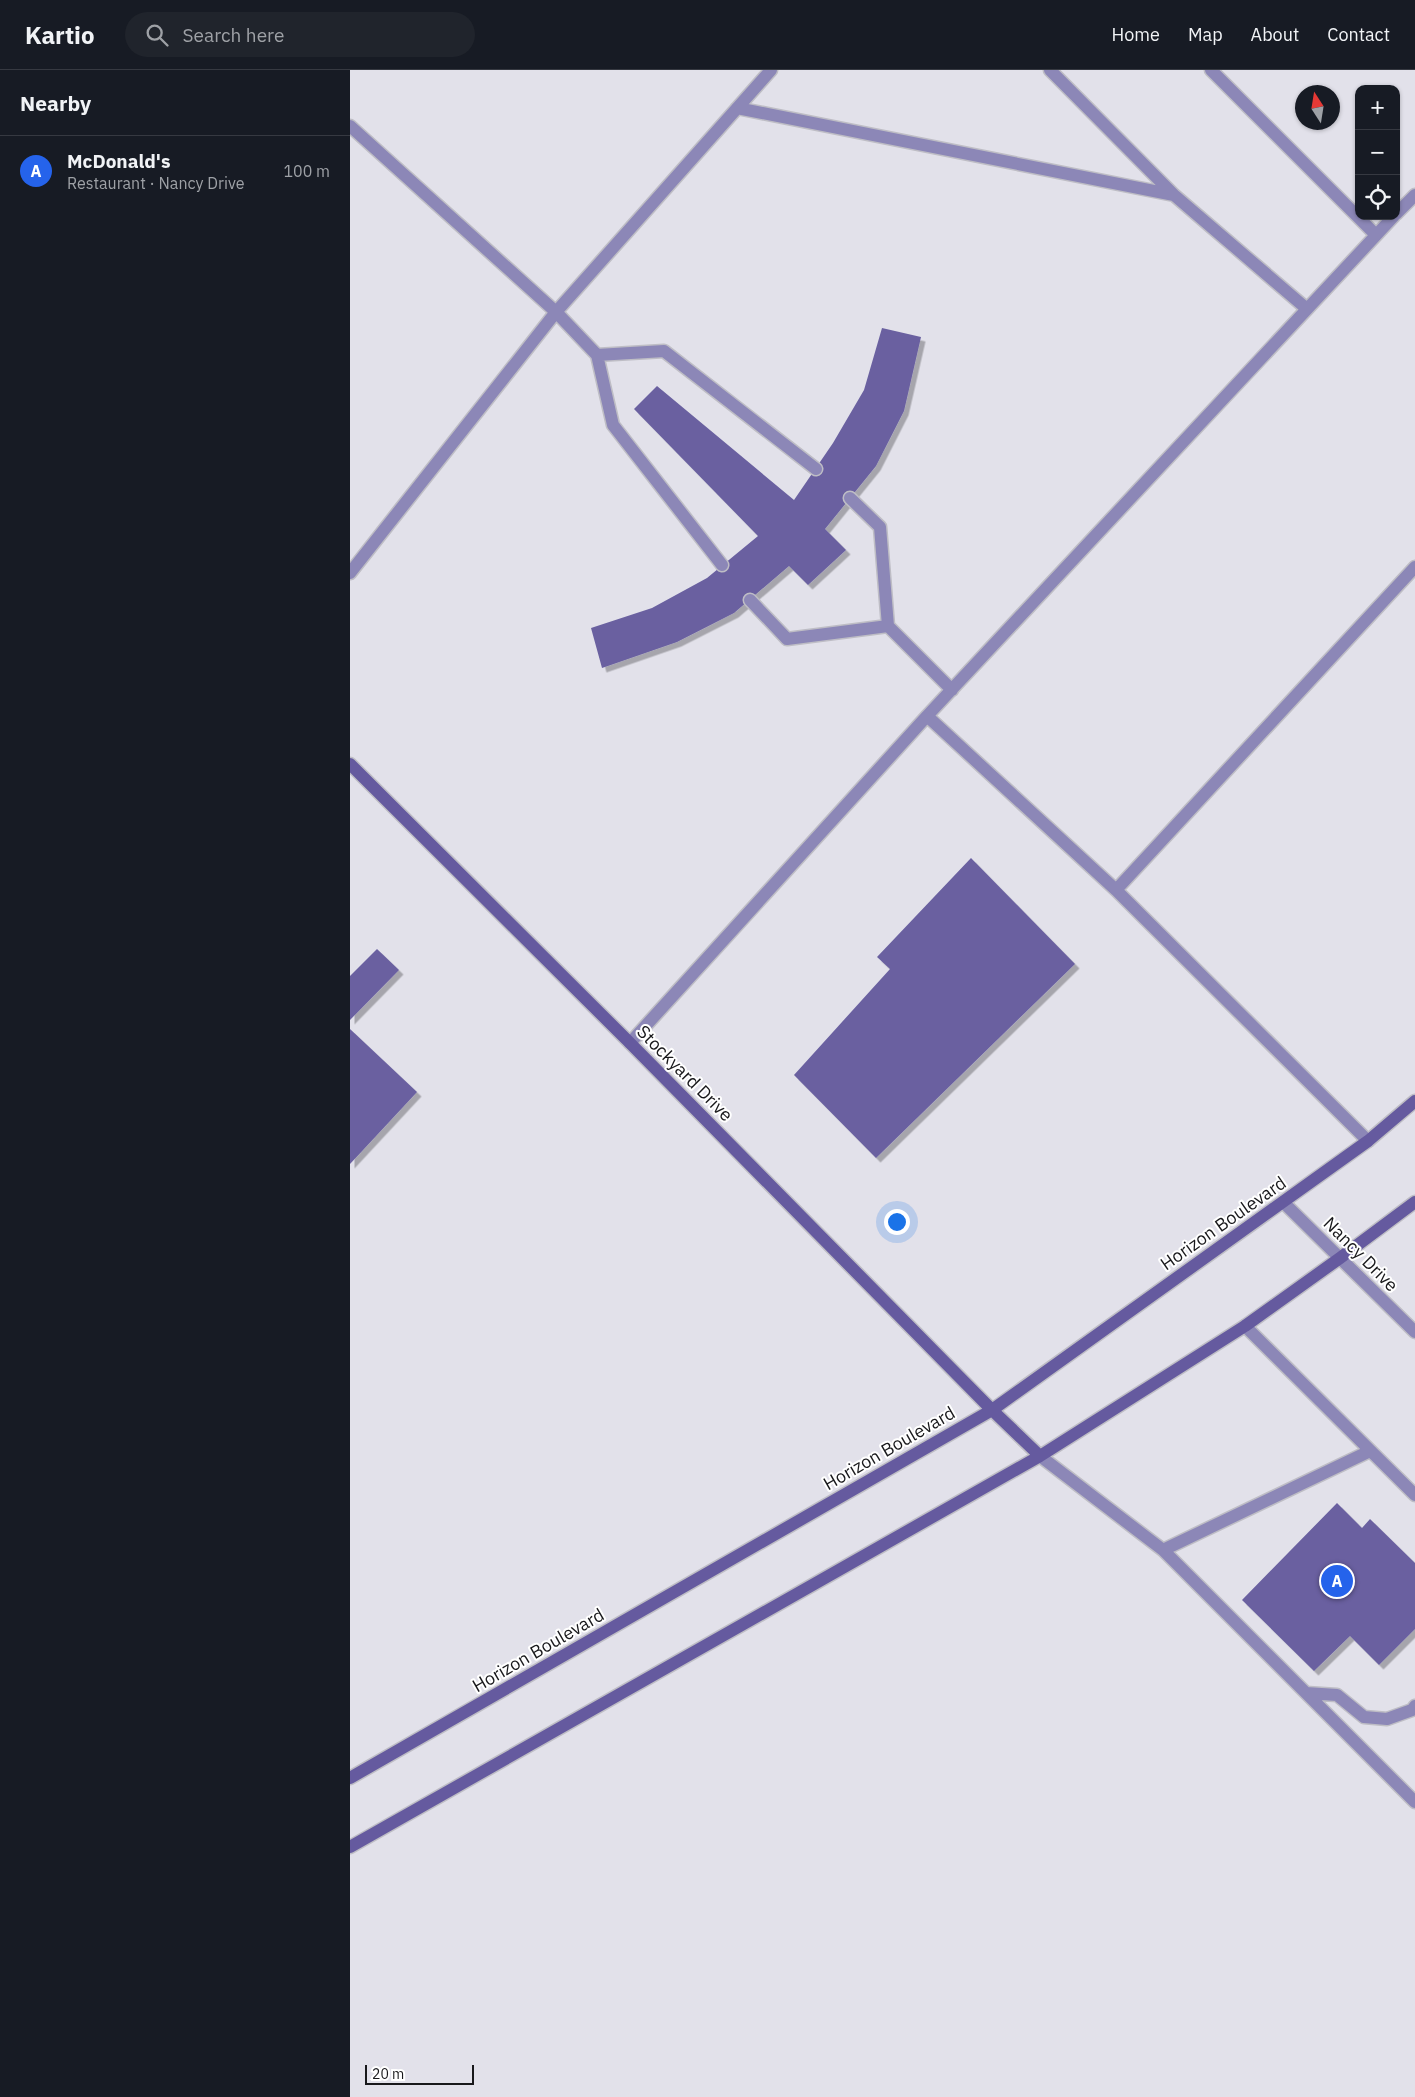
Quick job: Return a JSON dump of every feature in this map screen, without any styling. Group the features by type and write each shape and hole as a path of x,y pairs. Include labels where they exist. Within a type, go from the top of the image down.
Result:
{"main road":[{"name":"Stockyard Drive","path":"350,764 630,1043 992,1410 1040,1456"},
{"name":"Horizon Boulevard","path":"350,1778 992,1410 1368,1141 1415,1101"},
{"path":"350,1847 1040,1456 1245,1326 1415,1202"}],"street":[{"path":"350,573 556,312 771,70"},
{"path":"1050,70 1174,195 1307,308"},
{"path":"1211,70 1376,235"},
{"path":"737,108 1174,195"},
{"path":"350,126 556,312 597,355 613,425 722,565"},
{"path":"1400,210 1415,195"},
{"path":"630,1043 927,716 1390,220"},
{"path":"597,355 664,351 816,469"},
{"path":"850,498 880,527 888,626 952,690"},
{"path":"1116,890 1415,567"},
{"path":"750,600 787,639 888,626"},
{"path":"927,716 1116,890 1368,1141"},
{"name":"Nancy Drive","path":"1283,1202 1415,1332"},
{"path":"1245,1326 1415,1495"},
{"path":"1162,1550 1370,1451"},
{"path":"1040,1456 1162,1550 1415,1802"},
{"path":"1306,1693 1337,1694 1364,1717 1387,1719 1414,1709"}],"building":[{"path":"882,328 921,337 904,411 876,466 825,529 846,550 808,585 789,566 734,613 677,642 602,668 591,628 652,608 707,578 758,536 634,409 657,386 794,500 833,443 864,390"},
{"path":"971,858 1075,964 876,1158 794,1075 890,969 877,957"},
{"path":"377,949 399,970 350,1020 350,976"},
{"path":"350,1029 417,1092 350,1164"},
{"path":"1337,1503 1362,1528 1370,1519 1415,1563 1415,1629 1379,1665 1350,1636 1314,1671 1242,1600"}],"place":[{"name":"McDonald's","path":"1337,1581"}]}
